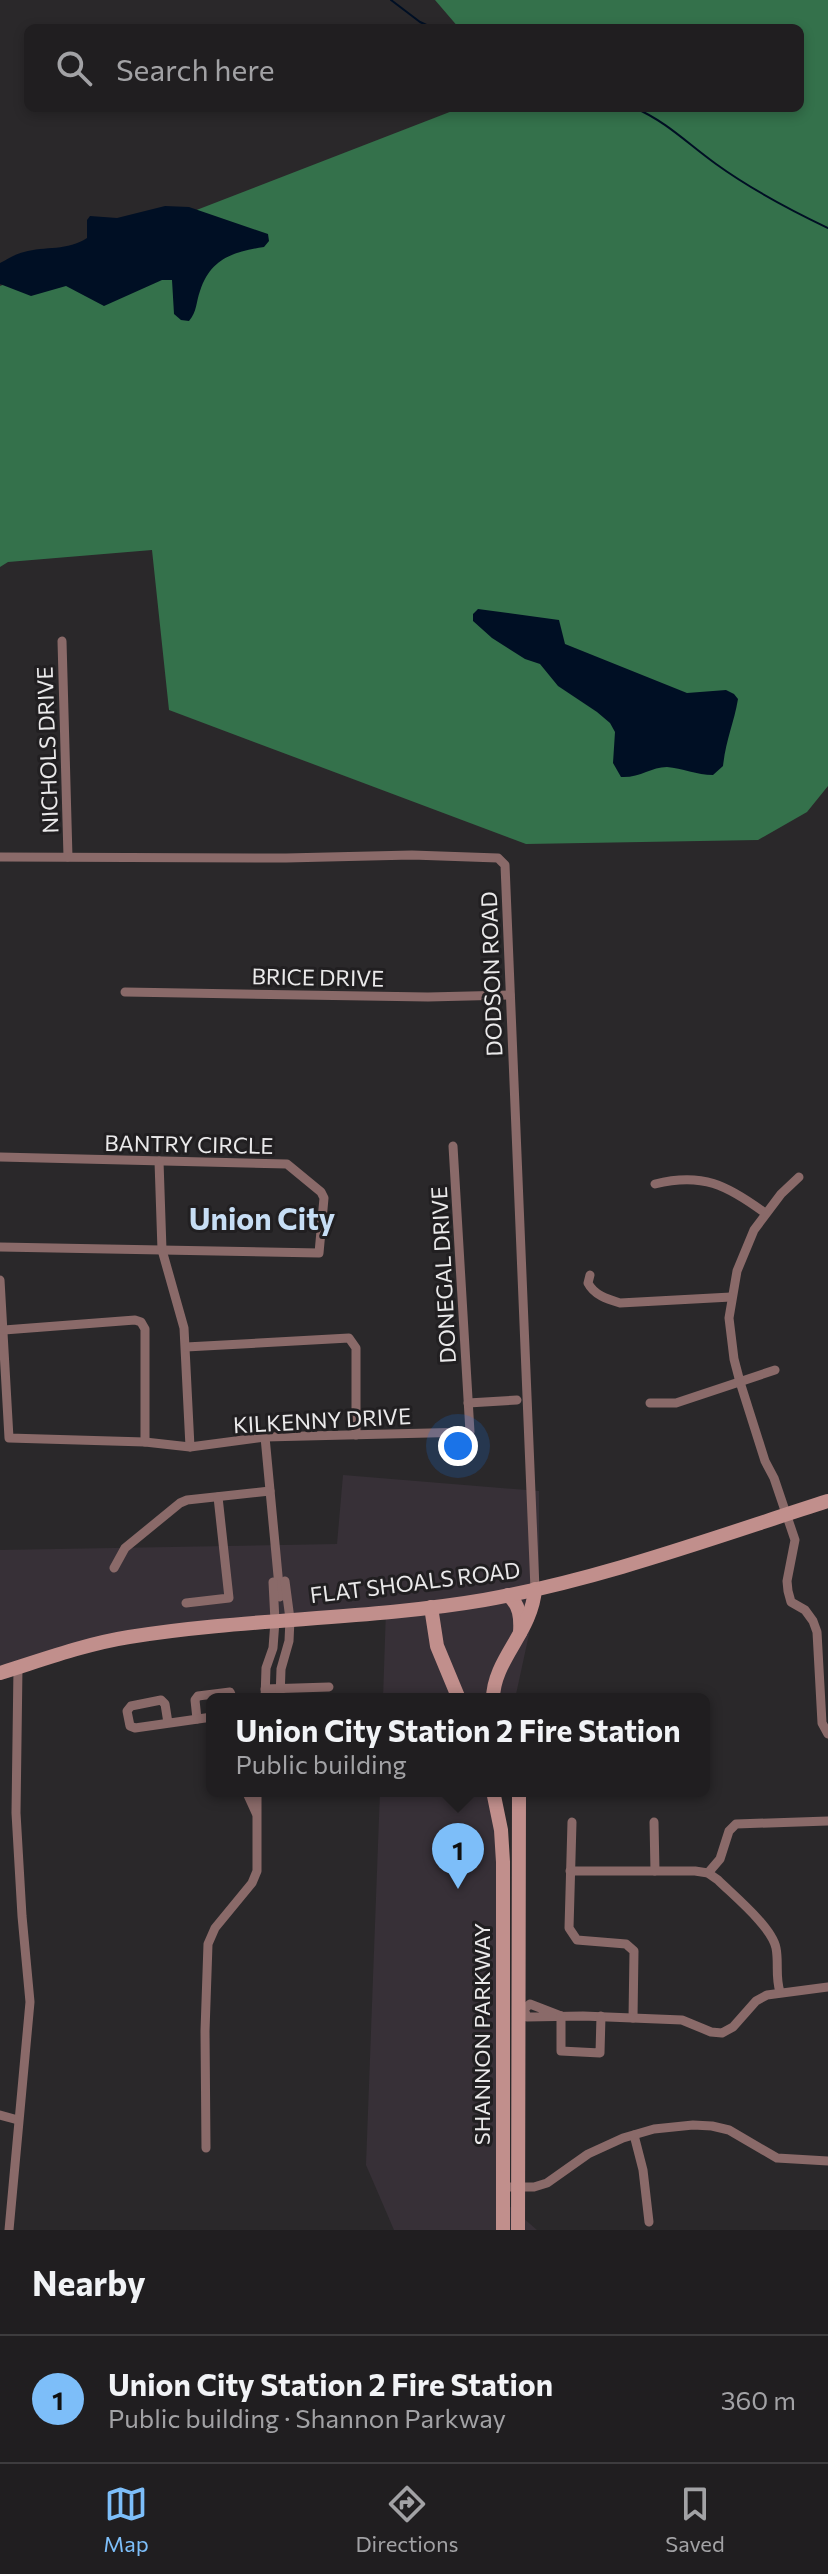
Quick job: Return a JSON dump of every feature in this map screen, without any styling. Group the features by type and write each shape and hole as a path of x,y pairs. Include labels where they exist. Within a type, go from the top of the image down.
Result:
{"street":[{"name":"NICHOLS DRIVE","path":"62,641 68,857"},
{"name":"DODSON ROAD","path":"0,857 412,855 498,858 505,865 535,1589"},
{"name":"BRICE DRIVE","path":"125,992 428,997 510,995"},
{"name":"DONEGAL DRIVE","path":"453,1146 468,1403"},
{"name":"BANTRY CIRCLE","path":"0,1157 287,1164 324,1198 319,1253 0,1247"},
{"path":"159,1161 162,1250 181,1310 186,1347 190,1447"},
{"path":"799,1177 765,1213 741,1256 731,1297 731,1340 740,1382 765,1461 795,1540 787,1581 791,1602 805,1610 813,1621 823,1652 822,1723 828,1734"},
{"path":"655,1184 684,1179 712,1182 738,1192 765,1213"},
{"path":"590,1275 588,1283 591,1289 620,1303 731,1297"},
{"path":"0,1280 4,1330 141,1322 145,1329 145,1442"},
{"name":"KILKENNY DRIVE","path":"4,1330 9,1438 145,1442 190,1447 265,1437 470,1432 468,1403"},
{"path":"186,1347 349,1338 356,1348 356,1435"},
{"path":"650,1403 676,1403 775,1370"},
{"path":"468,1403 517,1400"},
{"path":"265,1437 277,1568 272,1577 280,1597 289,1641 281,1669 280,1693"},
{"path":"114,1568 125,1548 180,1503 270,1491"},
{"path":"186,1603 229,1598 218,1497"},
{"name":"FLAT SHOALS ROAD","path":"0,1673 125,1638 431,1607 508,1595 606,1572 828,1501"},
{"path":"494,1693 498,1673 531,1614 535,1589"},
{"path":"508,1595 515,1601 519,1612 519,1637"},
{"path":"431,1607 437,1646 457,1693"},
{"path":"265,1693 266,1668 283,1620"},
{"path":"9,2230 30,2002 17,1826 18,1667"},
{"path":"287,1693 329,1687"},
{"path":"197,1719 195,1700 198,1696 206,1695"},
{"path":"168,1723 165,1704 161,1700 131,1706 127,1711 130,1726 135,1728 206,1718"},
{"path":"249,1797 257,1815"},
{"path":"206,2148 208,1944 215,1928 252,1883 257,1871 257,1797"},
{"name":"SHANNON PARKWAY","path":"494,1797 503,1862 503,2230"},
{"name":"SHANNON PARKWAY","path":"518,2230 519,1797"},
{"path":"708,1873 720,1859 729,1831 736,1824 828,1821"},
{"path":"572,1822 569,1928 573,1936 582,1942 626,1944 634,1951 633,2018"},
{"path":"654,1822 655,1871"},
{"path":"570,1871 708,1873 771,1935 776,1948 776,1976 780,1992"},
{"path":"601,2016 600,2053 561,2051 561,2016 601,2016 682,2020 711,2032 722,2033 733,2027 756,2001 780,1992 828,1987"},
{"path":"0,2115 18,2120"},
{"path":"503,2187 534,2187 547,2183 588,2154 654,2129 712,2126 729,2130 777,2158 828,2161"},
{"path":"634,2135 643,2170 649,2222"}],"shaded area":[{"path":"343,1475 539,1491 539,1588 516,1693 383,1693 386,1609 124,1636 0,1670 0,1550 337,1544"},
{"path":"380,1797 498,1797 505,2202 537,2230 394,2230 366,2165"}],"green space":[{"path":"435,0 828,0 828,786 807,812 758,840 526,844 169,710 152,550 8,562 0,567 0,286 450,112 804,112 804,24 456,24"}],"water":[{"path":"165,206 189,207 268,234 269,241 264,247 224,258 210,271 189,321 181,320 174,314 172,280 162,280 104,306 66,286 31,296 0,284 0,263 24,252 80,242 87,238 87,220 90,216 117,218"},
{"path":"478,609 559,620 565,644 687,693 726,690 734,694 738,699 723,766 713,775 667,767 621,777 613,763 615,732 610,723 558,686 540,664 525,659 492,638 473,621 473,614"}],"waterway":[{"path":"391,0 424,24"},
{"path":"643,112 743,182 828,228"}],"place":[{"name":"Union City Station 2 Fire Station","path":"458,1889"}],"district":[{"name":"Union City","path":"262,1217"}]}
